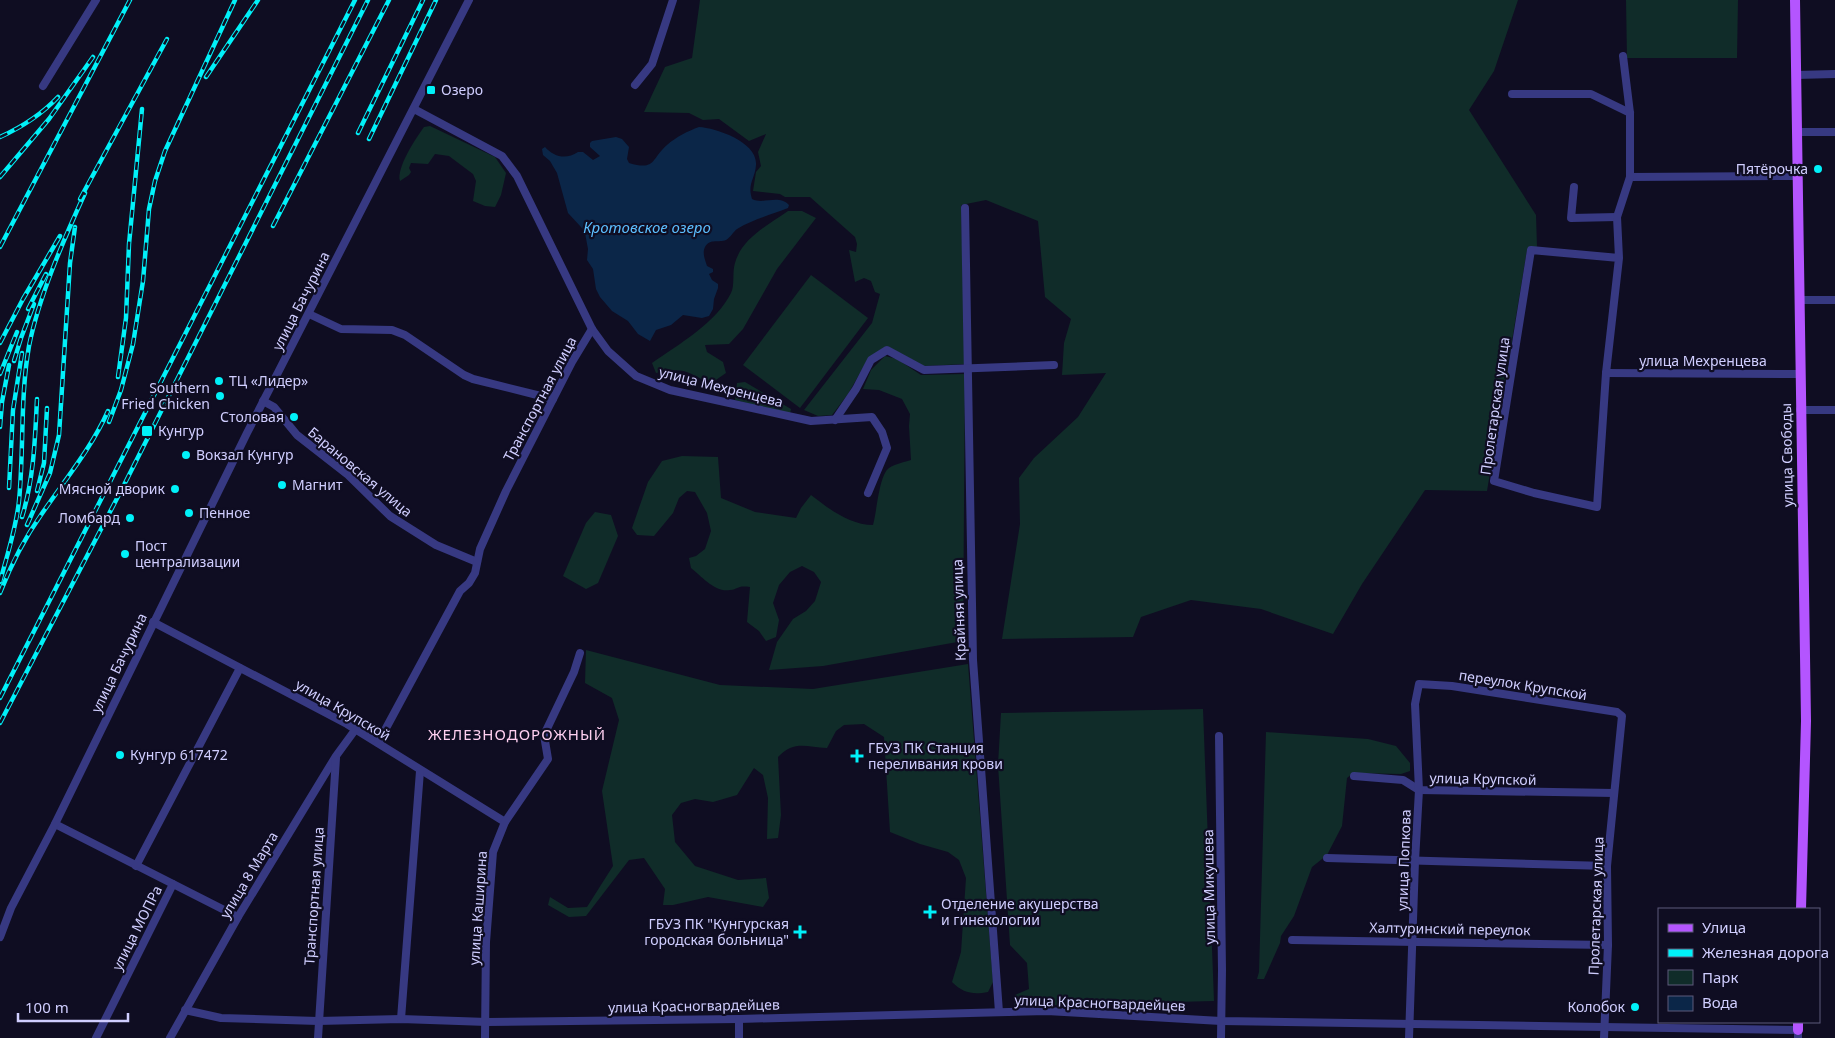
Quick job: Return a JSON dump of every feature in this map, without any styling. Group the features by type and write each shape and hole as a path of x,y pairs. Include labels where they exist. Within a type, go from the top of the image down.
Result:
{"main road":[{"name":"улица Свободы","path":"1795,0 1806,721 1801,908"}],"street":[{"path":"43,86 96,0"},
{"name":"улица Бачурина","path":"0,937 11,908 55,824 263,401 469,0"},
{"path":"635,85 652,64 673,0"},
{"name":"Пролетарская улица","path":"1619,258 1531,250 1494,481 1534,493 1597,507 1606,373 1619,258 1617,218 1630,177 1630,114 1623,56"},
{"path":"1796,75 1835,74"},
{"path":"1512,94 1591,94 1630,114"},
{"name":"Транспортная улица","path":"378,743 460,591 469,583 475,573 480,549 506,491 572,362 592,329 517,176 502,156 414,109"},
{"path":"1798,132 1835,132"},
{"path":"1630,177 1798,176"},
{"path":"1574,187 1571,218 1617,218"},
{"name":"Крайняя улица","path":"965,208 973,660 999,1012"},
{"path":"1800,300 1835,300"},
{"path":"309,314 341,329 392,330 405,335 464,375 473,379 553,399"},
{"name":"улица Мехренцева","path":"592,329 608,351 636,376 670,390 811,421 872,417 882,432 887,448 868,493"},
{"path":"835,420 856,390 871,360 887,350 924,370 1054,365"},
{"name":"улица Мехренцева","path":"1606,373 1801,374"},
{"name":"Барановская улица","path":"263,401 274,407 297,435 347,474 390,516 436,545 476,562"},
{"path":"1800,410 1835,410"},
{"name":"улица Крупской","path":"153,622 331,715 505,822"},
{"name":"улица Каширина","path":"485,1038 487,1022 486,942 491,868 495,845 505,822 548,759 544,735 574,672 580,653"},
{"path":"136,866 240,668"},
{"name":"переулок Крупской","path":"1419,684 1452,686 1588,707 1617,712 1622,716"},
{"name":"улица Попкова","path":"1409,1038 1419,790 1415,704 1419,684"},
{"name":"Пролетарская улица","path":"1604,1038 1608,945 1607,866 1622,716"},
{"name":"улица 8 Марта","path":"170,1038 238,917 336,756 355,730"},
{"name":"улица Микушева","path":"1219,736 1222,970 1220,1038"},
{"name":"Транспортная улица","path":"318,1038 336,756"},
{"path":"401,1019 420,771"},
{"name":"улица Крупской","path":"1354,776 1403,780 1419,790 1614,793"},
{"path":"55,824 238,917"},
{"path":"1327,858 1607,866"},
{"name":"улица МОПРа","path":"96,1038 173,884"},
{"name":"Халтуринский переулок","path":"1292,940 1608,945"},
{"name":"улица Красногвардейцев","path":"185,1010 221,1018 318,1021 401,1019 487,1022 739,1019 1047,1011 1220,1021 1798,1030"},
{"path":"739,1019 739,1038"}],"green space":[{"path":"700,0 1518,0 1494,71 1469,110 1536,215 1537,247 1527,250 1487,491 1425,490 1362,584 1333,634 1261,609 1191,600 1141,617 1133,637 1002,639 1020,524 1019,478 1034,458 1078,417 1106,373 1062,375 1064,343 1071,319 1045,297 1038,221 986,200 961,205 965,364 924,366 887,346 869,357 848,394 832,415 818,416 804,410 872,323 880,294 875,292 871,281 864,278 855,282 849,250 856,252 857,244 855,237 810,197 785,197 780,194 753,191 756,172 761,166 758,152 766,134 749,141 719,119 703,120 689,113 644,112 665,67 692,58"},
{"path":"1626,0 1738,0 1737,58 1627,58"},
{"path":"430,126 495,157 506,173 501,195 495,207 485,206 473,201 476,181 473,174 449,156 435,154 428,164 411,163 409,168 411,172 400,181 401,169 416,138 424,127"},
{"path":"788,211 802,211 816,218 777,269 743,329 729,344 705,345 707,352 723,362 726,373 710,384 684,371 673,370 656,373 652,363 685,341 707,323 725,304 732,290 735,263 743,246 756,233"},
{"path":"811,275 868,318 800,408 743,365"},
{"path":"885,356 897,359 921,375 965,374 963,641 823,666 769,670 777,642 793,619 806,611 815,601 821,582 814,572 802,566 790,572 779,585 773,603 779,620 776,637 766,641 759,631 747,622 750,587 730,590 719,589 691,568 689,558 696,556 705,549 711,531 707,513 695,492 687,491 679,498 673,513 654,536 637,535 632,528 648,482 662,461 682,456 718,457 721,498 755,512 796,518 811,495 832,511 848,519 873,525 881,485 886,472 897,464 911,460 910,414 902,399 879,390 863,389 871,370"},
{"path":"745,382 791,409 790,414 735,400 737,383"},
{"path":"595,512 611,515 618,536 598,583 586,589 563,576 586,523"},
{"path":"586,650 720,685 813,689 968,664 993,982 988,992 968,992 960,989 952,982 961,952 966,878 959,860 948,852 920,844 890,832 884,737 864,724 844,725 836,731 827,748 795,746 789,748 778,757 781,815 778,838 767,839 768,798 763,775 754,768 737,795 713,802 695,799 681,803 672,815 675,842 695,866 738,880 766,878 769,898 763,907 708,897 673,905 663,905 665,889 644,858 629,860 586,916 569,917 548,905 550,897 568,908 587,907 613,866 602,791 619,720 612,698 585,683"},
{"path":"1203,709 1214,1001 1014,1006 1015,995 1029,989 1027,963 1010,945 998,765 1001,713"},
{"path":"1266,732 1368,739 1396,746 1410,763 1410,771 1401,774 1353,773 1347,778 1342,826 1327,855 1312,867 1294,916 1281,936 1280,943 1264,979 1257,979 1259,972"}],"water":[{"name":"Кротовское озеро","path":"699,127 725,133 743,143 750,150 755,157 756,165 750,189 752,199 757,201 780,200 789,205 788,208 737,229 726,240 707,244 704,249 705,259 707,266 713,269 713,272 709,274 712,280 718,284 713,309 709,316 702,318 683,315 671,325 656,330 650,341 638,334 628,321 612,311 600,297 596,289 593,269 587,260 588,249 585,233 568,213 557,173 550,161 543,155 542,149 545,147 556,155 565,157 583,152 593,160 600,156 590,147 592,141 616,137 622,139 629,147 627,159 629,163 644,166 649,165 674,139"}],"railway":[{"path":"0,247 130,0"},
{"path":"109,422 121,390 133,344 143,281 149,209 155,181 165,151 235,0"},
{"path":"206,77 258,0"},
{"path":"0,698 355,0"},
{"path":"0,723 124,485 368,0"},
{"path":"273,226 389,0"},
{"path":"358,133 423,0"},
{"path":"369,139 436,0"},
{"path":"80,199 167,39"},
{"path":"0,177 49,119 93,57"},
{"path":"0,137 31,120 58,97"},
{"path":"118,377 126,318 129,244 142,109"},
{"path":"0,582 18,511 24,385 33,327 61,248 85,193"},
{"path":"27,525 50,473 59,435 70,263 75,227"},
{"path":"0,343 60,236"},
{"path":"28,309 46,274"},
{"path":"14,361 34,304"},
{"path":"0,374 17,332"},
{"path":"9,488 13,410 22,353"},
{"path":"0,427 2,402 9,365"},
{"path":"22,517 35,444 37,399"},
{"path":"37,491 44,463 47,408"},
{"path":"0,593 13,562 29,533 85,452 108,411"}],"place":[{"name":"Озеро","path":"431,90"},
{"name":"Пятёрочка","path":"1818,169"},
{"name":"ТЦ «Лидер»","path":"219,381"},
{"name":"Southern Fried Chicken","path":"220,396"},
{"name":"Столовая","path":"294,417"},
{"name":"Кунгур","path":"147,431"},
{"name":"Вокзал Кунгур","path":"186,455"},
{"name":"Магнит","path":"282,485"},
{"name":"Мясной дворик","path":"175,489"},
{"name":"Пенное","path":"189,513"},
{"name":"Ломбард","path":"130,518"},
{"name":"Пост централизации","path":"125,554"},
{"name":"Кунгур 617472","path":"120,755"},
{"name":"ГБУЗ ПК Станция переливания крови","path":"857,756"},
{"name":"Отделение акушерства и гинекологии","path":"930,912"},
{"name":"ГБУЗ ПК \"Кунгурская городская больница\"","path":"800,932"},
{"name":"Колобок","path":"1635,1007"}],"district":[{"name":"ЖЕЛЕЗНОДОРОЖНЫЙ","path":"517,735"}]}
